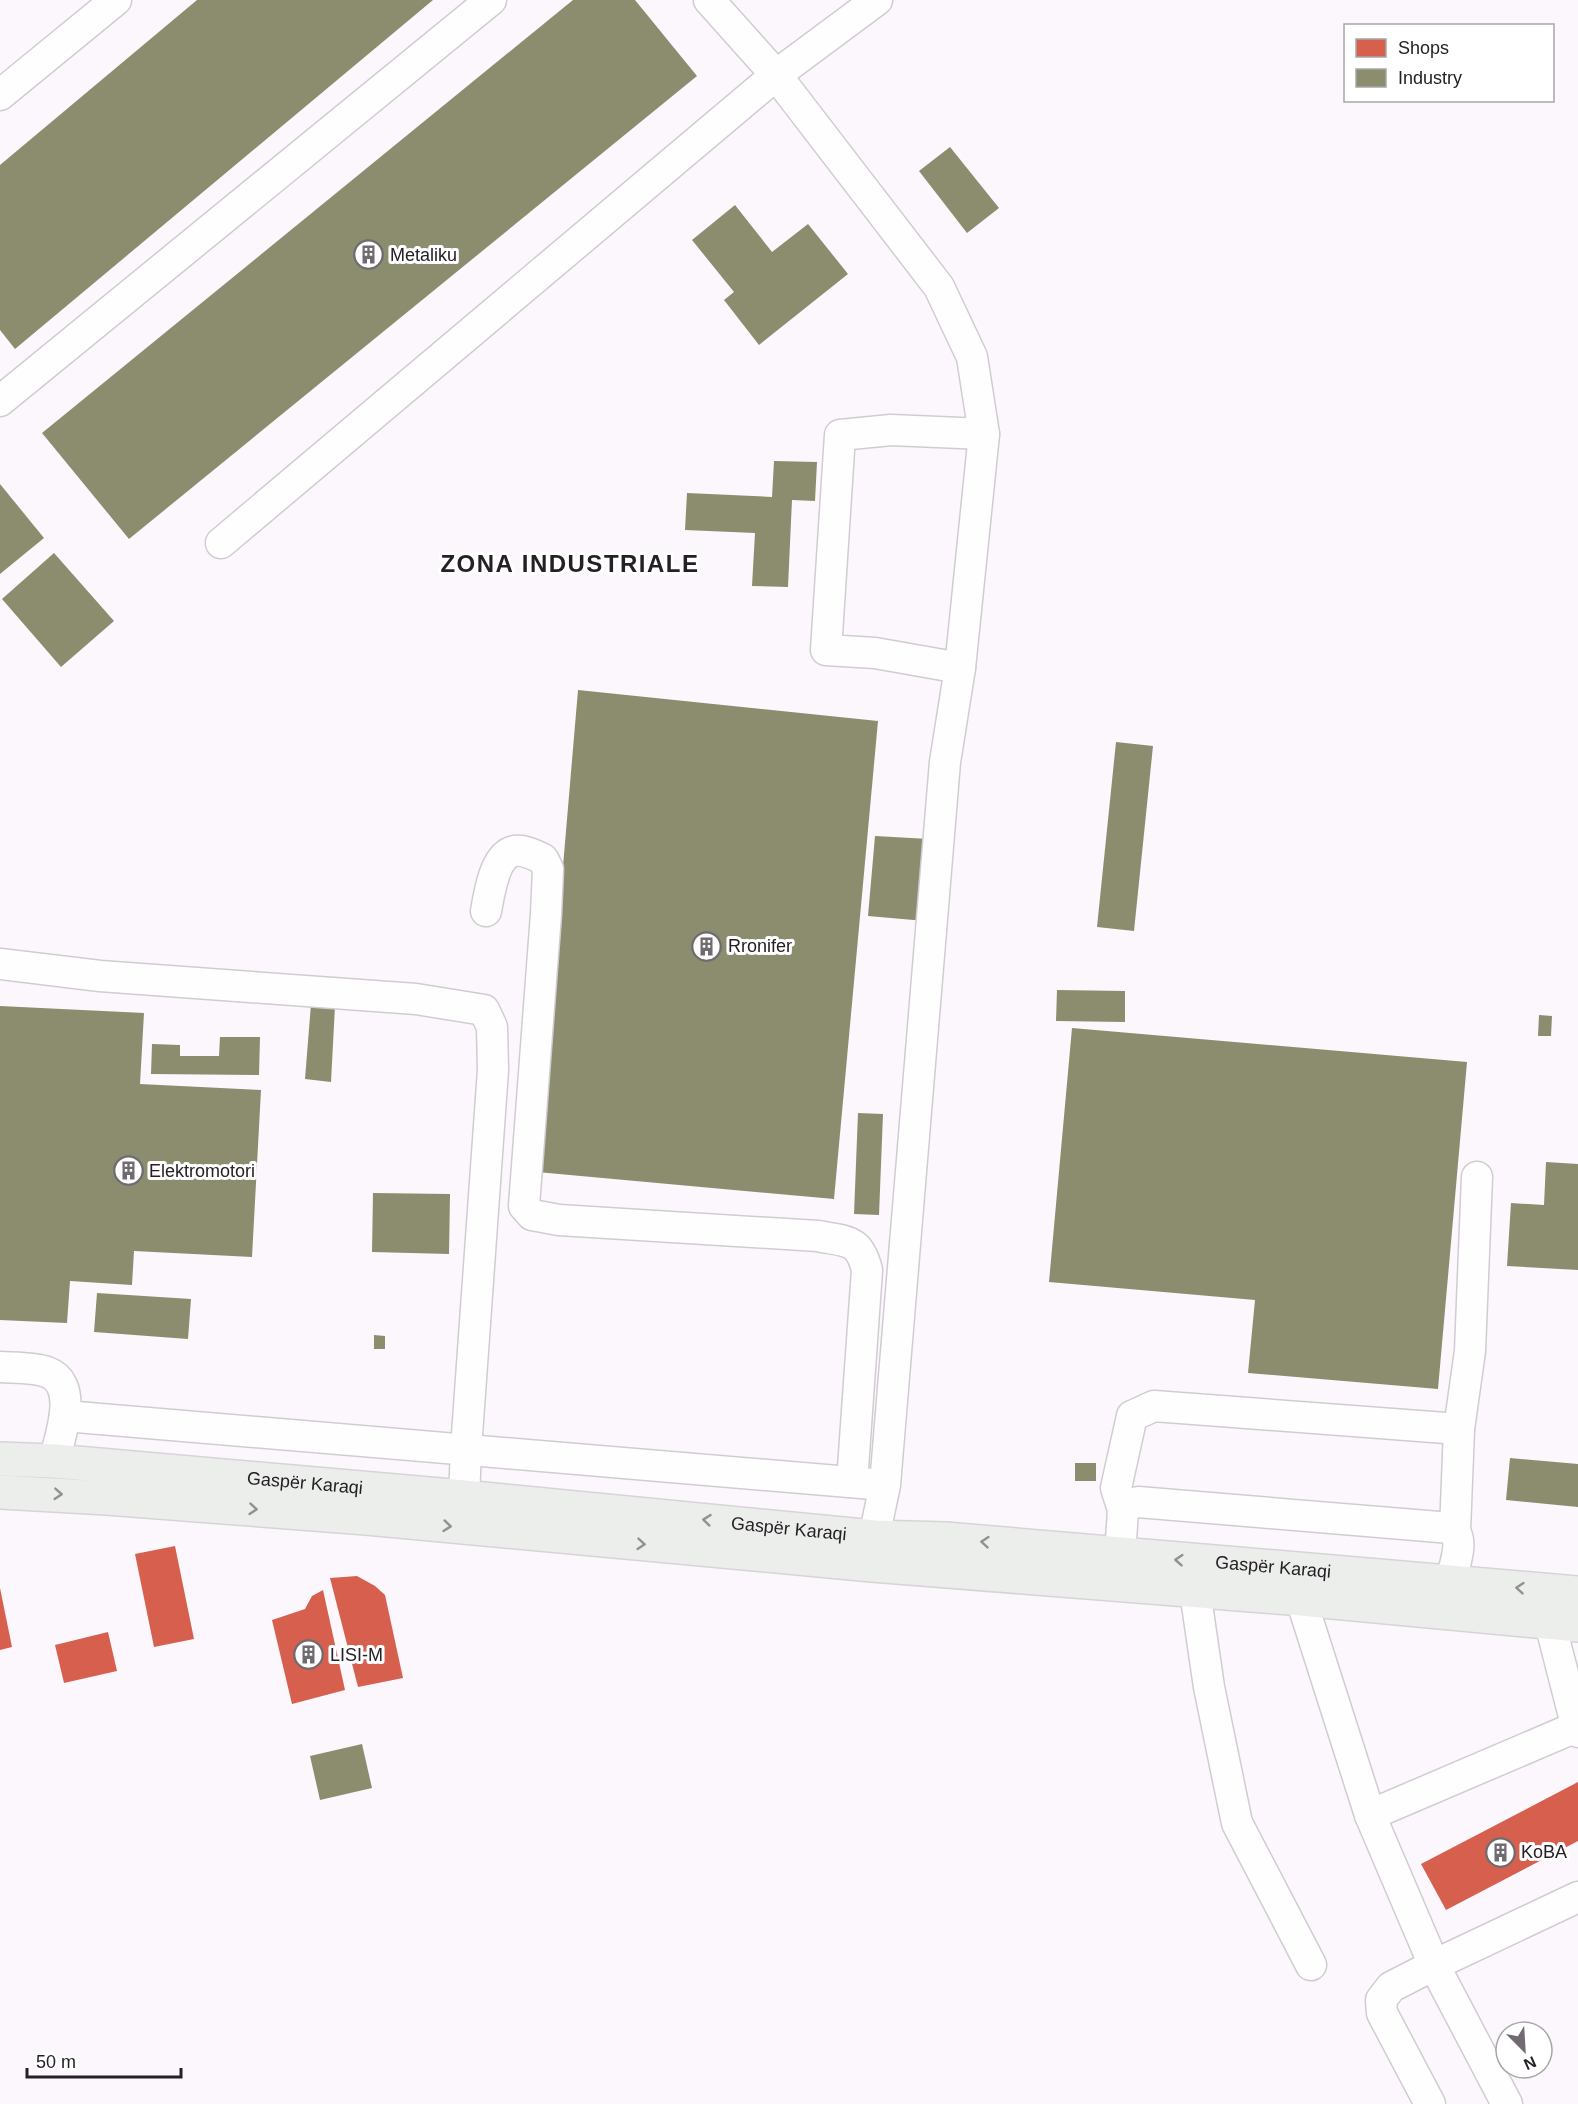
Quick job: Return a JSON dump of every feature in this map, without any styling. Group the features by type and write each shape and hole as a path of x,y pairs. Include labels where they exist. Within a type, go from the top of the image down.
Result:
{"main road":[{"name":"Gaspër Karaqi","path":"0,1460 54,1461 464,1497 874,1537 946,1539 1578,1593"},
{"name":"Gaspër Karaqi","path":"0,1492 106,1497 354,1517 872,1565 1301,1599 1564,1624"}],"lane":[{"path":"0,95 116,0"},
{"path":"0,401 491,0"},
{"path":"709,0 776,75 939,287 972,357 984,434 960,668 945,762 885,1485 874,1537"},
{"path":"221,543 776,75 878,0"},
{"path":"960,668 875,653 826,650 840,435 891,430 984,434"},
{"path":"486,911 490,887 501,861 512,852 520,851 532,853 543,859 548,869 546,914 524,1206 532,1215 558,1220 818,1236 855,1244 863,1253 867,1270 852,1482"},
{"path":"0,963 100,976 416,999 484,1010 492,1028 493,1070 464,1497"},
{"path":"1451,1581 1459,1541 1455,1531 1459,1429 1470,1351 1477,1177"},
{"path":"0,1367 40,1370 49,1372 57,1378 65,1394 65,1416 54,1461"},
{"path":"1120,1555 1123,1510 1116,1488 1132,1416 1154,1406 1459,1429"},
{"path":"65,1416 885,1485"},
{"path":"1123,1510 1127,1505 1138,1502 1445,1526 1455,1531"},
{"path":"1195,1591 1209,1687 1238,1823 1311,1965"},
{"path":"1301,1599 1370,1815 1434,1965 1507,2104"},
{"path":"1370,1815 1577,1730 1564,1624"},
{"path":"1430,2104 1382,2013 1381,2000 1392,1987 1434,1965 1578,1897"}],"building: Shops":[{"path":"175,1546 194,1639 154,1647 135,1554"},
{"path":"357,1576 375,1586 385,1595 403,1678 358,1687 330,1578"},
{"path":"0,1588 12,1647 0,1650"},
{"name":"LISI-M","path":"323,1590 345,1690 292,1704 272,1620 305,1609 312,1596"},
{"path":"108,1632 117,1671 64,1683 55,1645"},
{"name":"KoBA","path":"1578,1782 1578,1841 1446,1910 1421,1864"}],"building: Industry":[{"path":"197,0 433,0 15,349 0,330 0,165"},
{"name":"Metaliku","path":"573,0 635,0 697,76 129,539 42,433"},
{"path":"950,147 999,208 967,233 919,171"},
{"path":"735,205 772,252 808,224 848,274 759,345 724,300 734,292 692,240"},
{"path":"774,461 817,462 815,501 792,500 788,587 752,586 755,533 685,530 687,493 772,497"},
{"path":"0,484 44,538 0,574"},
{"path":"54,553 114,621 61,667 2,599"},
{"name":"Rronifer","path":"578,690 878,721 834,1199 537,1172"},
{"path":"1116,742 1153,746 1134,931 1097,927"},
{"path":"875,836 929,839 925,921 868,916"},
{"path":"1057,990 1125,991 1125,1022 1056,1021"},
{"path":"311,1004 335,1006 331,1082 305,1079"},
{"name":"Elektromotori","path":"0,1006 144,1013 140,1084 261,1090 252,1257 134,1251 132,1285 70,1281 67,1323 0,1320"},
{"path":"1539,1015 1552,1016 1551,1036 1538,1036"},
{"path":"1072,1028 1467,1062 1438,1389 1248,1373 1255,1300 1049,1282"},
{"path":"220,1037 260,1037 259,1075 151,1074 152,1044 180,1045 180,1056 219,1056"},
{"path":"858,1113 883,1114 879,1215 854,1214"},
{"path":"1546,1162 1578,1164 1578,1270 1507,1266 1511,1203 1544,1205"},
{"path":"373,1193 450,1194 449,1254 372,1252"},
{"path":"97,1293 191,1299 188,1339 94,1332"},
{"path":"374,1335 385,1336 385,1349 374,1349"},
{"path":"1510,1458 1578,1464 1578,1507 1506,1500"},
{"path":"1075,1463 1096,1463 1096,1481 1075,1481"},
{"path":"362,1744 372,1788 320,1800 310,1756"}],"place":[{"name":"Metaliku","path":"369,255"},
{"name":"Rronifer","path":"707,946"},
{"name":"Elektromotori","path":"128,1171"},
{"name":"LISI-M","path":"309,1655"},
{"name":"KoBA","path":"1500,1852"}],"district":[{"name":"ZONA INDUSTRIALE","path":"570,563"}]}
